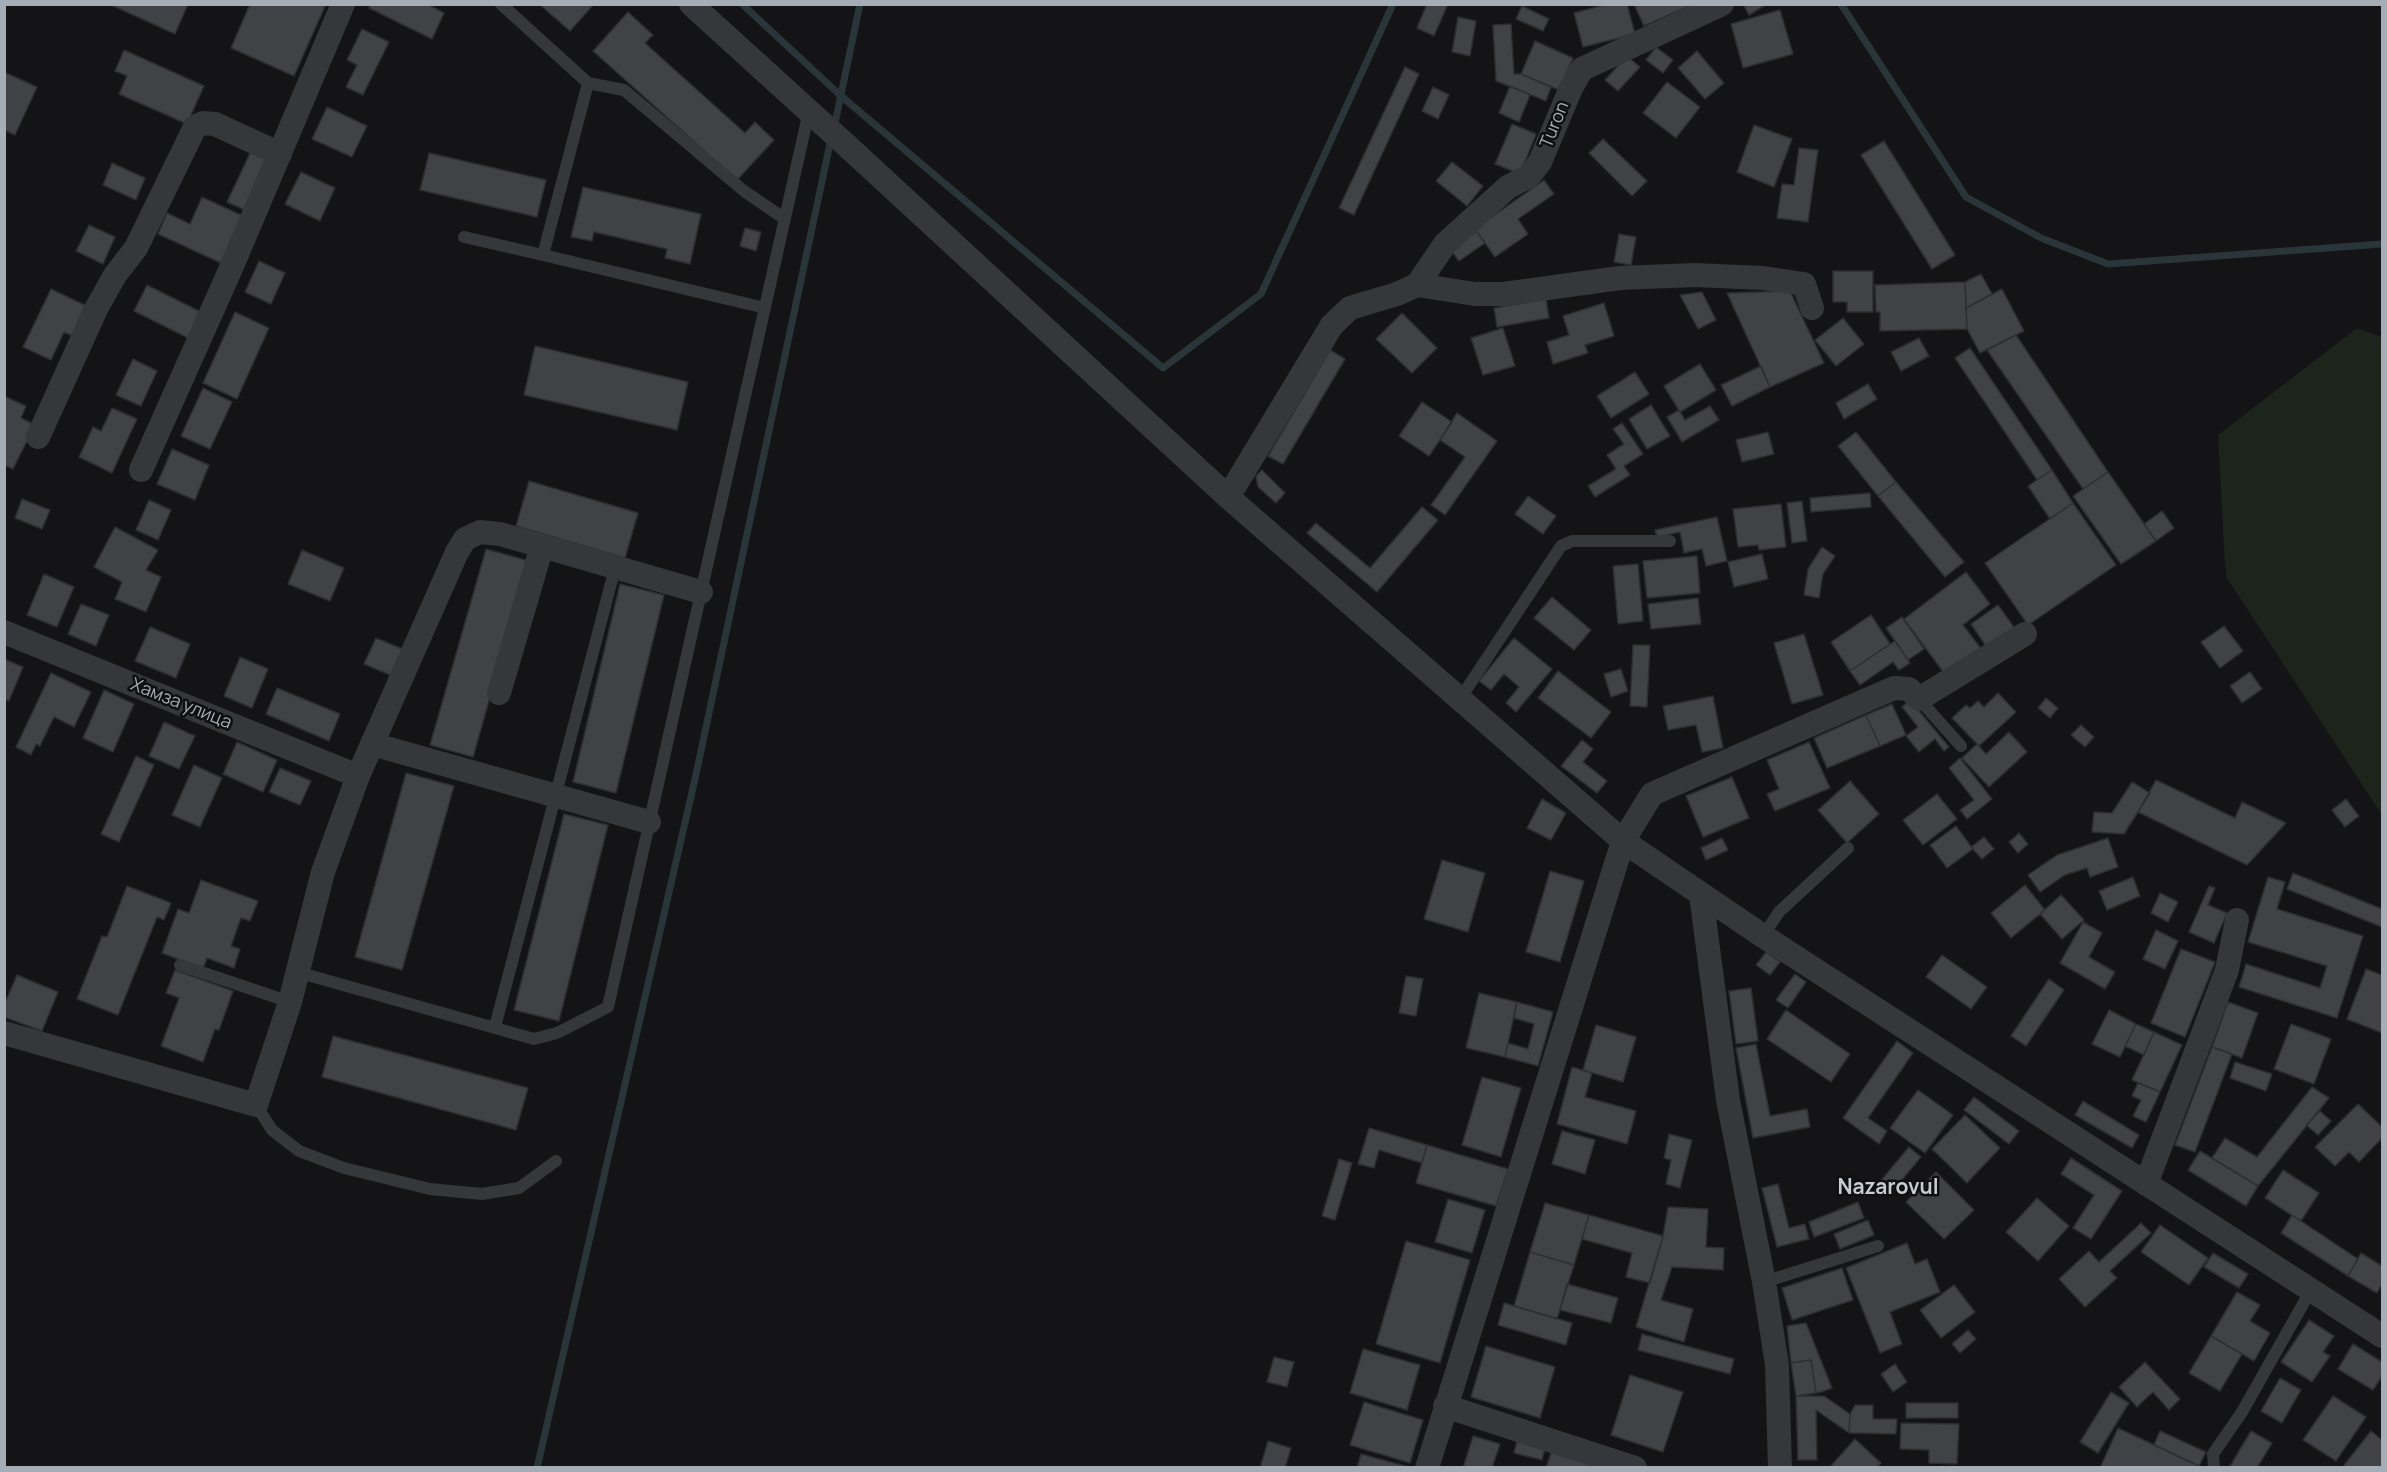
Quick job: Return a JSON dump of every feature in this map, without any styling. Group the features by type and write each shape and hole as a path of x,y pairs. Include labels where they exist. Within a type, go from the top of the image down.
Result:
{"street":[{"path":"141,470 280,154 343,4"},
{"path":"691,4 1228,497 1623,841 1763,936 2382,1336"},
{"name":"Turon","path":"1417,285 1445,244 1501,193 1529,176 1540,162 1570,88 1582,69 1722,4"},
{"path":"38,437 96,309 115,275 136,248 195,127 203,123 215,124 280,154"},
{"path":"1228,497 1332,325 1350,308 1397,294 1417,285 1475,294 1504,294 1620,278 1694,275 1763,278 1804,284 1812,308"},
{"path":"4,1033 256,1105 290,1002 323,872 358,776 457,552 465,539 480,532 500,534 701,592"},
{"path":"499,693 542,546"},
{"name":"Хамза улица","path":"4,632 358,776"},
{"path":"1427,1467 1623,841 1652,794 1894,688 1910,689 1919,699 2025,634"},
{"path":"372,744 649,822"},
{"path":"1701,894 1728,1100 1764,1282 1777,1365 1780,1467"},
{"path":"2146,1184 2227,970 2237,920"},
{"path":"1445,1406 1635,1467"}],"lane":[{"path":"501,4 588,83 624,90 744,191 785,219"},
{"path":"543,255 588,83"},
{"path":"297,972 534,1039 557,1033 608,1007 785,219 815,116"},
{"path":"464,237 765,308"},
{"path":"1460,699 1561,546 1572,541 1670,542"},
{"path":"495,1027 615,568"},
{"path":"1919,699 1961,746"},
{"path":"1763,936 1779,912 1848,848"},
{"path":"180,965 290,1002"},
{"path":"256,1105 272,1130 299,1151 344,1168 430,1189 482,1194 519,1188 556,1161"},
{"path":"1764,1282 1878,1246"},
{"path":"2214,1467 2213,1454 2242,1412 2312,1290"}],"shaded area":[{"path":"2357,328 2382,337 2382,815 2227,578 2218,435"}],"building":[{"path":"109,4 188,4 175,34"},
{"path":"250,4 326,4 294,76 231,48"},
{"path":"370,4 427,4 444,13 432,39 369,8"},
{"path":"539,4 594,4 570,31"},
{"path":"1427,4 1448,4 1434,36 1417,28"},
{"path":"1608,4 1627,4 1635,34 1583,47 1574,13"},
{"path":"1634,4 1694,4 1644,26"},
{"path":"1743,4 1767,4 1749,15"},
{"path":"1522,6 1549,19 1543,31 1516,19"},
{"path":"1780,10 1793,54 1743,68 1731,24"},
{"path":"628,12 653,35 645,43 745,133 755,122 774,140 737,180 593,51"},
{"path":"1458,17 1476,21 1470,56 1452,52"},
{"path":"1511,24 1514,74 1521,74 1551,87 1546,101 1496,81 1493,25"},
{"path":"362,29 389,42 363,95 346,87 357,65 347,60"},
{"path":"1535,41 1573,58 1559,90 1521,74"},
{"path":"1656,47 1673,60 1663,73 1646,60"},
{"path":"124,50 204,86 187,124 119,94 127,76 115,71"},
{"path":"1697,51 1724,83 1705,99 1678,68"},
{"path":"1627,56 1640,67 1618,91 1605,80"},
{"path":"1405,67 1419,74 1354,215 1339,208"},
{"path":"4,72 37,87 15,135 4,130"},
{"path":"1667,82 1700,107 1676,138 1643,113"},
{"path":"1510,86 1530,95 1519,122 1499,113"},
{"path":"1433,87 1449,95 1438,119 1422,111"},
{"path":"327,107 367,126 352,157 312,139"},
{"path":"1512,124 1536,134 1520,174 1495,164"},
{"path":"1754,125 1792,139 1774,187 1737,172"},
{"path":"1603,139 1647,181 1632,196 1589,153"},
{"path":"1884,141 1955,255 1932,269 1861,155"},
{"path":"1799,148 1818,150 1808,222 1777,218 1782,184 1794,185"},
{"path":"252,149 271,158 247,211 227,202"},
{"path":"429,153 546,180 537,217 420,190"},
{"path":"1452,162 1483,186 1467,206 1436,181"},
{"path":"112,163 145,178 136,200 103,185"},
{"path":"301,172 335,188 320,221 285,204"},
{"path":"1544,180 1554,194 1518,219 1528,234 1495,257 1475,229"},
{"path":"583,187 701,214 690,264 665,258 667,249 594,232 592,241 571,237"},
{"path":"202,197 243,216 221,263 158,234 167,213 190,224"},
{"path":"89,225 115,237 103,264 76,251"},
{"path":"745,228 761,232 756,251 740,246"},
{"path":"1475,229 1485,243 1459,261 1449,248"},
{"path":"1619,234 1636,237 1631,265 1614,262"},
{"path":"259,261 285,273 271,304 245,292"},
{"path":"1833,271 1873,271 1873,312 1847,312 1847,302 1833,302"},
{"path":"1981,274 1992,294 1966,308 1965,282"},
{"path":"1965,282 1967,329 1880,331 1880,312 1876,312 1875,285"},
{"path":"147,285 205,314 192,340 134,311"},
{"path":"51,289 91,308 76,338 64,332 51,360 23,347"},
{"path":"2002,289 2024,331 1980,353 1967,329 1966,308"},
{"path":"1790,291 1824,363 1770,387 1727,293"},
{"path":"1702,292 1716,320 1698,329 1680,295"},
{"path":"1546,299 1549,318 1497,327 1494,308"},
{"path":"1604,303 1614,336 1585,345 1588,353 1553,364 1547,342 1569,335 1563,316"},
{"path":"235,312 269,328 237,399 203,383"},
{"path":"1402,313 1437,348 1412,373 1376,339"},
{"path":"1843,318 1864,344 1836,366 1815,340"},
{"path":"1503,328 1515,366 1483,375 1471,338"},
{"path":"2016,335 2108,472 2083,489 1987,350"},
{"path":"1919,338 1929,356 1901,371 1891,352"},
{"path":"535,346 688,382 677,430 524,395"},
{"path":"1970,348 2052,470 2037,480 1955,358"},
{"path":"1330,350 1345,359 1283,464 1268,456"},
{"path":"133,359 157,371 141,406 116,395"},
{"path":"1700,364 1716,390 1680,412 1664,386"},
{"path":"1761,366 1770,387 1732,406 1721,385"},
{"path":"1635,372 1649,394 1611,418 1597,396"},
{"path":"1868,384 1877,399 1844,419 1836,403"},
{"path":"203,388 232,402 210,449 181,436"},
{"path":"4,396 26,406 21,418 35,425 13,469 4,465"},
{"path":"1422,402 1452,422 1429,456 1399,436"},
{"path":"1651,405 1670,436 1647,449 1629,419"},
{"path":"1710,406 1719,420 1682,442 1667,417 1679,410 1685,420"},
{"path":"112,408 137,419 112,473 79,457 93,427 101,431"},
{"path":"1457,413 1497,441 1445,515 1431,505 1465,457 1440,440"},
{"path":"1622,423 1643,454 1624,466 1630,475 1595,497 1588,486 1616,469 1607,455 1624,444 1613,429"},
{"path":"1768,432 1774,454 1742,462 1736,440"},
{"path":"1856,432 1896,482 1878,496 1838,446"},
{"path":"172,449 209,465 195,500 157,484"},
{"path":"1262,470 1285,493 1276,503 1258,487 1256,476"},
{"path":"2052,470 2073,503 2050,519 2028,486"},
{"path":"2108,472 2156,541 2121,564 2073,496"},
{"path":"529,481 638,513 625,558 516,526"},
{"path":"1896,482 1964,562 1945,577 1878,496"},
{"path":"1870,493 1871,507 1811,512 1810,498"},
{"path":"1528,496 1556,516 1543,534 1515,514"},
{"path":"22,499 50,510 42,529 15,518"},
{"path":"149,500 171,510 158,540 136,530"},
{"path":"1802,501 1807,541 1792,543 1787,503"},
{"path":"2073,503 2116,565 2028,625 1985,563"},
{"path":"1781,504 1786,547 1759,550 1758,545 1738,547 1733,509"},
{"path":"1422,507 1438,520 1377,592 1307,533 1316,523 1370,568"},
{"path":"2162,511 2174,528 2156,541 2144,524"},
{"path":"1717,517 1727,561 1706,566 1702,549 1684,553 1680,532 1657,537 1655,530"},
{"path":"115,527 158,550 146,570 161,577 146,612 115,599 122,582 94,567"},
{"path":"1822,547 1835,556 1823,574 1819,598 1804,595 1808,569"},
{"path":"486,549 529,561 473,757 430,745"},
{"path":"302,550 344,568 330,601 288,584"},
{"path":"1762,554 1768,579 1734,587 1728,562"},
{"path":"1697,556 1700,593 1647,598 1643,561"},
{"path":"1638,564 1643,621 1618,624 1613,566"},
{"path":"1966,572 1990,604 1963,625 1982,650 1947,677 1904,619"},
{"path":"44,574 74,587 57,627 27,615"},
{"path":"620,584 664,595 616,793 573,782"},
{"path":"1552,597 1591,630 1574,650 1534,618"},
{"path":"1698,598 1701,624 1651,629 1648,604"},
{"path":"81,604 109,615 96,646 68,634"},
{"path":"1998,605 2016,630 1988,649 1971,624"},
{"path":"1871,615 1890,644 1850,671 1831,642"},
{"path":"1902,617 1924,649 1908,660 1886,628"},
{"path":"2224,626 2243,651 2220,668 2201,642"},
{"path":"150,627 190,644 176,678 135,661"},
{"path":"1804,634 1823,695 1792,704 1774,643"},
{"path":"376,638 405,650 395,677 364,664"},
{"path":"1514,638 1552,669 1516,712 1506,703 1519,687 1504,674 1491,690 1479,681"},
{"path":"1895,641 1910,663 1899,670 1893,662 1860,685 1850,671"},
{"path":"1633,645 1650,645 1647,707 1630,706"},
{"path":"240,657 268,669 252,708 224,696"},
{"path":"4,659 23,667 9,701 4,699"},
{"path":"1621,669 1628,691 1611,697 1604,674"},
{"path":"1558,671 1611,712 1591,738 1538,698"},
{"path":"2250,672 2262,689 2242,703 2230,686"},
{"path":"51,673 91,692 74,727 54,717 40,746 36,744 31,755 16,747"},
{"path":"277,688 340,714 329,741 266,714"},
{"path":"104,690 134,704 113,752 83,738"},
{"path":"1998,693 2016,712 1979,746 1952,718 1966,705 1970,708 1978,701 1984,707"},
{"path":"1713,696 1723,748 1702,752 1696,725 1668,730 1663,706"},
{"path":"2046,698 2058,708 2050,718 2038,708"},
{"path":"1910,700 1949,747 1944,751 1935,739 1919,752 1906,736 1918,727 1902,707"},
{"path":"1892,704 1906,735 1880,746 1866,715"},
{"path":"1866,715 1880,746 1827,768 1814,738"},
{"path":"164,722 195,736 179,769 149,756"},
{"path":"2081,725 2094,737 2085,747 2071,735"},
{"path":"2009,732 2027,752 1989,787 1962,758 1977,744 1986,754"},
{"path":"1582,740 1593,749 1583,762 1607,781 1597,793 1561,766"},
{"path":"237,742 277,760 263,792 223,774"},
{"path":"1809,742 1830,788 1775,811 1767,794 1779,789 1767,760"},
{"path":"136,756 154,765 119,842 101,834"},
{"path":"1960,758 1992,799 1967,819 1960,810 1974,800 1949,768"},
{"path":"194,765 222,778 200,827 172,815"},
{"path":"280,768 311,781 300,805 269,792"},
{"path":"406,773 454,786 402,970 355,957"},
{"path":"1732,777 1749,818 1703,837 1686,796"},
{"path":"2156,780 2235,818 2242,802 2286,823 2247,865 2138,812"},
{"path":"1850,781 1879,814 1847,843 1818,810"},
{"path":"2132,782 2150,793 2124,834 2092,832 2094,812 2112,813"},
{"path":"1937,794 1957,819 1923,845 1903,820"},
{"path":"1542,799 1566,813 1551,840 1527,828"},
{"path":"2346,799 2359,816 2345,827 2332,810"},
{"path":"564,814 608,825 559,1021 514,1010"},
{"path":"1956,826 1973,849 1947,868 1930,845"},
{"path":"2019,833 2028,844 2018,853 2009,842"},
{"path":"1984,837 1994,849 1982,859 1971,847"},
{"path":"1722,838 1728,850 1706,860 1701,848"},
{"path":"2108,838 2118,867 2090,877 2087,868 2065,875 2040,892 2028,875 2057,855"},
{"path":"1442,860 1485,873 1468,932 1424,919"},
{"path":"1550,871 1584,881 1560,962 1526,952"},
{"path":"2293,873 2382,909 2382,927 2287,889"},
{"path":"2133,877 2140,896 2107,910 2099,891"},
{"path":"2268,877 2285,882 2277,909 2363,936 2337,1018 2239,987 2246,964 2320,988 2327,966 2248,942"},
{"path":"201,880 258,901 250,921 241,918 231,946 240,949 234,968 207,958 203,969 162,953 178,909 189,913"},
{"path":"2025,885 2045,910 2011,938 1991,913"},
{"path":"127,886 171,903 164,920 157,917 118,1015 77,999 102,936 107,937"},
{"path":"2209,886 2215,888 2208,905 2227,913 2214,943 2189,932"},
{"path":"2160,893 2178,902 2168,922 2151,913"},
{"path":"2061,895 2084,920 2062,939 2040,914"},
{"path":"2083,922 2102,933 2089,957 2115,972 2105,989 2060,963"},
{"path":"2156,930 2178,941 2165,969 2143,959"},
{"path":"2181,949 2215,962 2185,1037 2151,1023"},
{"path":"1766,952 1780,962 1770,975 1756,965"},
{"path":"1942,955 1987,987 1971,1009 1926,977"},
{"path":"2366,969 2382,975 2382,1033 2347,1019"},
{"path":"175,970 233,991 219,1030 215,1029 203,1062 161,1046 179,998 166,993"},
{"path":"1795,974 1806,982 1788,1008 1776,1000"},
{"path":"17,975 58,992 42,1031 4,1017 4,1005"},
{"path":"1406,976 1423,979 1416,1016 1399,1013"},
{"path":"2049,979 2064,990 2026,1046 2011,1036"},
{"path":"1751,988 1758,1041 1736,1044 1729,991"},
{"path":"1479,993 1517,1002 1505,1057 1466,1048"},
{"path":"1517,1002 1553,1012 1538,1066 1505,1057 1508,1043 1528,1049 1534,1024 1514,1018"},
{"path":"2228,1002 2258,1013 2242,1058 2212,1047"},
{"path":"1786,1010 1850,1054 1831,1082 1767,1039"},
{"path":"2109,1010 2136,1024 2120,1057 2092,1044"},
{"path":"2136,1024 2154,1032 2144,1055 2125,1046"},
{"path":"2291,1024 2331,1039 2314,1084 2274,1069"},
{"path":"1596,1025 1636,1037 1623,1082 1583,1070"},
{"path":"2154,1032 2182,1045 2160,1092 2132,1080"},
{"path":"333,1036 528,1088 516,1130 322,1077"},
{"path":"1897,1041 1913,1053 1868,1118 1887,1131 1879,1144 1843,1118"},
{"path":"1756,1044 1770,1116 1807,1109 1810,1127 1753,1138 1736,1048"},
{"path":"2212,1047 2232,1054 2195,1152 2175,1145"},
{"path":"2235,1062 2272,1074 2266,1091 2230,1078"},
{"path":"1572,1067 1592,1073 1585,1097 1636,1111 1627,1144 1557,1124"},
{"path":"1482,1077 1521,1088 1501,1157 1462,1145"},
{"path":"2138,1083 2160,1092 2146,1122 2133,1116 2141,1100 2132,1096"},
{"path":"2312,1087 2329,1098 2258,1186 2212,1158 2225,1138 2257,1157"},
{"path":"1918,1090 1953,1115 1925,1153 1890,1128"},
{"path":"1974,1097 2019,1131 2009,1144 1964,1110"},
{"path":"2083,1101 2139,1135 2132,1148 2075,1115"},
{"path":"2358,1104 2382,1127 2382,1138 2359,1162 2349,1152 2335,1166 2315,1147"},
{"path":"2320,1111 2331,1121 2318,1135 2306,1125"},
{"path":"1965,1115 2000,1148 1967,1183 1932,1149"},
{"path":"1369,1128 1427,1145 1422,1163 1379,1150 1374,1168 1358,1164"},
{"path":"1562,1131 1595,1140 1585,1174 1552,1164"},
{"path":"1669,1134 1692,1140 1680,1188 1666,1184 1671,1160 1664,1158"},
{"path":"1427,1145 1508,1169 1496,1206 1416,1183"},
{"path":"1909,1147 1921,1157 1890,1194 1878,1184"},
{"path":"2200,1151 2258,1186 2246,1206 2188,1170"},
{"path":"2071,1158 2122,1191 2091,1239 2073,1228 2094,1195 2061,1174"},
{"path":"1339,1159 1352,1163 1335,1220 1322,1216"},
{"path":"2283,1170 2319,1193 2301,1221 2265,1198"},
{"path":"1936,1172 1974,1210 1944,1239 1906,1202"},
{"path":"1778,1184 1789,1228 1805,1224 1809,1239 1777,1247 1762,1188"},
{"path":"2037,1198 2069,1226 2038,1261 2006,1232"},
{"path":"1448,1199 1485,1210 1472,1253 1435,1242"},
{"path":"1858,1202 1864,1218 1814,1237 1809,1222"},
{"path":"1545,1203 1589,1215 1574,1265 1530,1252"},
{"path":"1668,1207 1708,1209 1706,1247 1724,1248 1723,1270 1672,1267 1661,1300 1693,1309 1684,1342 1636,1327 1663,1236"},
{"path":"1589,1215 1663,1236 1650,1283 1626,1277 1632,1253 1582,1239"},
{"path":"2292,1215 2358,1259 2348,1276 2281,1233"},
{"path":"1868,1220 1874,1235 1840,1249 1834,1234"},
{"path":"2141,1223 2151,1233 2110,1271 2117,1278 2085,1307 2059,1279 2089,1251 2099,1262"},
{"path":"2160,1225 2208,1258 2189,1285 2141,1252"},
{"path":"1406,1241 1470,1260 1440,1363 1376,1344"},
{"path":"1907,1243 1915,1264 1927,1259 1940,1292 1890,1312 1902,1344 1880,1353 1846,1268"},
{"path":"1530,1252 1574,1265 1557,1319 1514,1306"},
{"path":"2213,1253 2248,1274 2239,1288 2204,1267"},
{"path":"2361,1253 2382,1266 2382,1284 2377,1293 2348,1276"},
{"path":"1842,1268 1853,1300 1792,1320 1782,1288"},
{"path":"1567,1284 1618,1298 1611,1323 1560,1310"},
{"path":"1954,1285 1975,1312 1941,1338 1920,1310"},
{"path":"2237,1292 2260,1305 2250,1321 2270,1333 2254,1361 2211,1336"},
{"path":"1504,1303 1572,1323 1566,1345 1498,1325"},
{"path":"2309,1320 2334,1336 2323,1352 2330,1356 2312,1382 2281,1362"},
{"path":"1806,1323 1832,1388 1816,1393 1811,1360 1791,1363 1787,1326"},
{"path":"1968,1330 1976,1339 1960,1353 1952,1344"},
{"path":"1642,1334 1734,1359 1730,1374 1638,1350"},
{"path":"2211,1336 2242,1354 2220,1391 2189,1373"},
{"path":"2353,1344 2382,1362 2382,1376 2373,1390 2338,1369"},
{"path":"1486,1346 1555,1367 1540,1418 1471,1397"},
{"path":"1363,1349 1420,1365 1407,1410 1350,1393"},
{"path":"1274,1357 1294,1362 1287,1387 1267,1382"},
{"path":"1811,1360 1816,1393 1796,1396 1791,1363"},
{"path":"2145,1362 2180,1399 2169,1410 2153,1392 2137,1407 2119,1387"},
{"path":"1895,1364 1907,1382 1893,1392 1881,1374"},
{"path":"1630,1375 1683,1392 1663,1452 1611,1435"},
{"path":"2280,1378 2301,1390 2282,1423 2261,1411"},
{"path":"2111,1392 2129,1403 2098,1453 2080,1442"},
{"path":"1796,1396 1824,1396 1850,1414 1849,1433 1816,1410 1817,1460 1798,1460"},
{"path":"2333,1396 2366,1417 2336,1461 2303,1440"},
{"path":"1364,1402 1423,1420 1410,1463 1350,1445"},
{"path":"1906,1403 1958,1403 1958,1418 1906,1418"},
{"path":"1855,1405 1873,1405 1873,1419 1897,1419 1896,1434 1849,1433 1850,1414"},
{"path":"1901,1423 1959,1424 1957,1464 1929,1463 1929,1450 1900,1449"},
{"path":"2118,1428 2199,1466 2198,1468 2100,1468"},
{"path":"2160,1431 2206,1452 2199,1466 2154,1445"},
{"path":"2251,1431 2272,1443 2257,1468 2229,1468"},
{"path":"2371,1431 2382,1440 2382,1468 2347,1468 2344,1465"},
{"path":"1473,1436 1500,1444 1492,1468 1463,1468"},
{"path":"1518,1437 1546,1444 1542,1460 1514,1453"},
{"path":"1855,1439 1881,1463 1877,1468 1829,1468"},
{"path":"1268,1441 1291,1448 1285,1468 1260,1468"},
{"path":"1552,1450 1601,1468 1546,1468"},
{"path":"1361,1454 1409,1467 1409,1468 1357,1468"}],"waterway":[{"path":"742,4 841,96 1163,368 1261,294 1393,4"},
{"path":"834,128 860,4"},
{"path":"1841,4 1966,197 2041,238 2108,264 2382,244"},
{"path":"537,1468 695,779 831,139"}],"district":[{"name":"Nazarovul","path":"1888,1188"}]}
